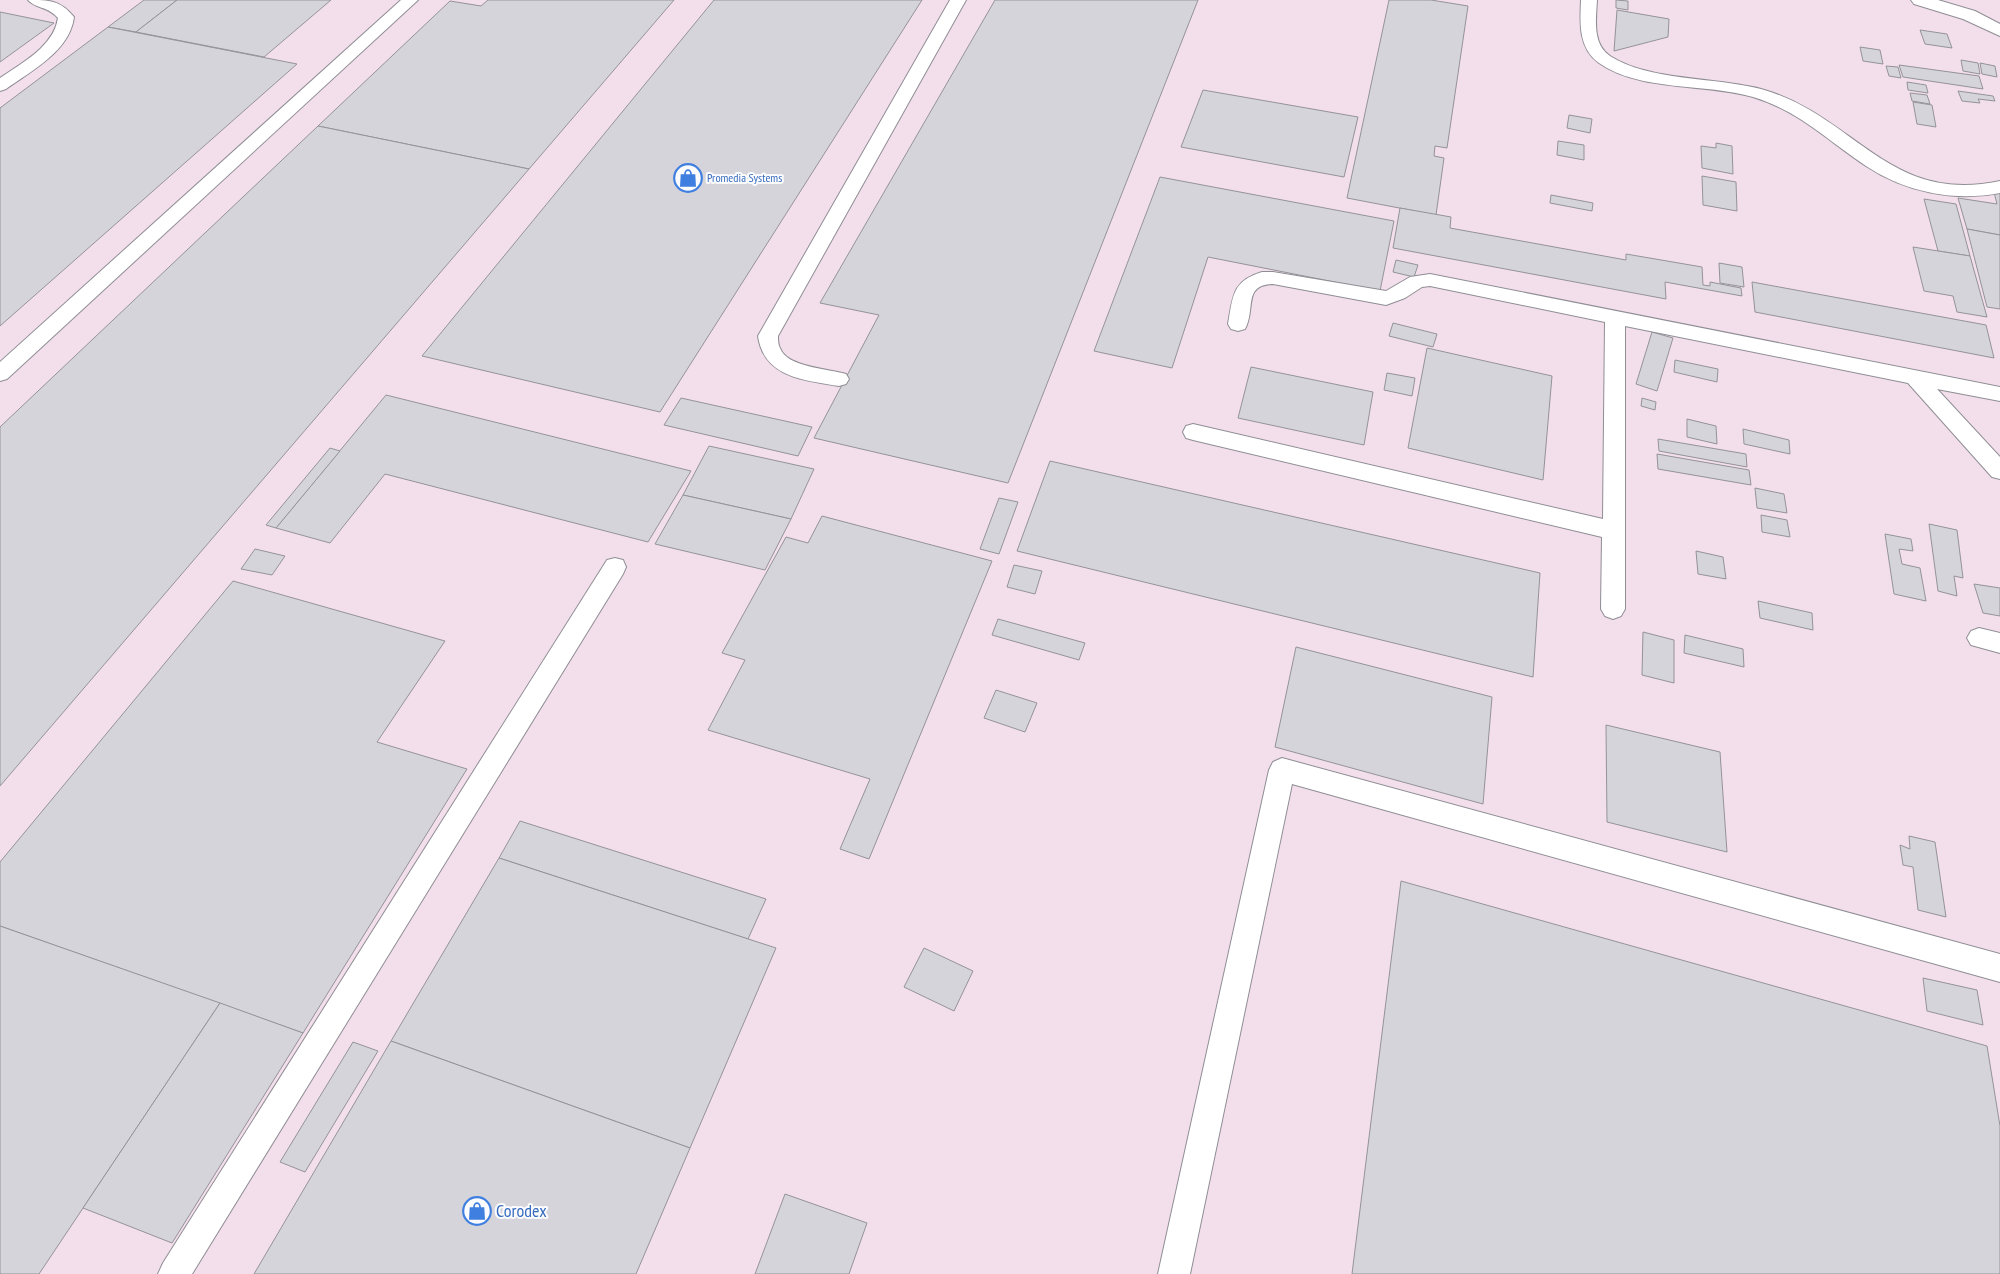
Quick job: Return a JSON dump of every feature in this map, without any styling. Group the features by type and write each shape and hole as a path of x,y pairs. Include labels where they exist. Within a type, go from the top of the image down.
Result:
{"main road":[{"path":"1920,0 1969,15 2000,31"}],"lane":[{"path":"0,86 54,45 63,34 67,24 66,16 54,5 36,0"},
{"path":"0,374 410,0"},
{"path":"839,379 781,364 768,347 768,336 958,0"},
{"path":"1589,0 1588,35 1590,43 1605,59 1618,66 1650,75 1731,87 1780,102 1822,125 1889,172 1916,183 1944,190 1972,192 2000,187"},
{"path":"1238,324 1248,283 1255,279 1264,278 1386,298 1401,293 1409,284 1415,281 1430,280 2000,394"},
{"path":"1614,609 1615,318"},
{"path":"1915,378 2000,471"},
{"path":"1192,432 1614,531"},
{"path":"174,1274 615,567"},
{"path":"1174,1274 1282,770 2000,968"}],"shaded area":[{"path":"0,0 2000,0 2000,1274 0,1274"}],"building":[{"path":"144,0 177,0 136,32 108,27"},
{"path":"177,0 331,0 264,57 136,32"},
{"path":"488,0 674,0 529,169 318,126 450,1 481,6"},
{"name":"Promedia Systems","path":"714,0 922,0 660,412 422,356"},
{"path":"995,0 1198,0 1008,483 814,438 879,315 820,303"},
{"path":"1389,0 1431,0 1468,6 1447,148 1435,146 1434,156 1444,158 1436,215 1347,198"},
{"path":"1616,0 1628,1 1628,10 1616,8"},
{"path":"1617,10 1669,19 1668,37 1614,51"},
{"path":"0,12 54,23 0,62"},
{"path":"108,27 297,64 0,326 0,108"},
{"path":"1920,30 1947,34 1952,48 1925,44"},
{"path":"1860,47 1880,50 1883,64 1863,61"},
{"path":"1961,60 1978,63 1980,74 1963,71"},
{"path":"1980,63 1995,66 1997,77 1982,74"},
{"path":"1899,65 1979,76 1983,89 1903,77"},
{"path":"1886,66 1898,67 1901,78 1889,76"},
{"path":"1907,82 1926,85 1928,93 1908,90"},
{"path":"1203,90 1358,117 1344,177 1181,147"},
{"path":"1958,91 1993,96 1995,101 1978,99 1980,103 1962,101"},
{"path":"1910,93 1927,95 1930,104 1912,101"},
{"path":"1913,102 1932,105 1936,127 1917,124"},
{"path":"1569,115 1592,119 1590,133 1567,128"},
{"path":"318,126 529,169 0,786 0,427"},
{"path":"1558,141 1584,145 1584,160 1557,155"},
{"path":"1716,143 1732,146 1733,174 1702,168 1701,146 1716,148"},
{"path":"1702,176 1736,182 1737,211 1703,205"},
{"path":"1160,177 1394,221 1380,291 1208,257 1172,368 1094,351"},
{"path":"1994,192 2000,193 2000,235 1967,229 1958,198 1997,204"},
{"path":"1551,195 1593,203 1592,211 1550,203"},
{"path":"1924,199 1956,204 1970,256 1938,251"},
{"path":"1400,208 1451,217 1450,228 1626,260 1626,254 1702,267 1703,285 1710,286 1710,282 1741,288 1742,296 1665,282 1666,299 1393,248"},
{"path":"1967,229 2000,235 2000,309 1987,307"},
{"path":"1913,247 1970,256 1987,317 1957,312 1953,296 1924,291"},
{"path":"1396,260 1418,265 1414,277 1393,272"},
{"path":"1719,263 1742,267 1744,287 1720,283"},
{"path":"1752,282 1986,325 1994,358 1755,312"},
{"path":"1393,323 1437,334 1433,347 1389,336"},
{"path":"1652,332 1673,338 1657,391 1636,384"},
{"path":"1427,348 1552,376 1543,480 1408,448"},
{"path":"1675,360 1718,369 1717,382 1674,372"},
{"path":"1251,367 1373,392 1364,445 1238,418"},
{"path":"1387,373 1415,378 1412,396 1384,390"},
{"path":"386,395 691,471 648,542 385,474 330,543 276,528"},
{"path":"681,398 812,427 798,456 664,425"},
{"path":"1642,398 1656,402 1655,410 1641,406"},
{"path":"1687,419 1716,426 1717,444 1687,437"},
{"path":"1743,429 1789,440 1790,454 1744,444"},
{"path":"1658,439 1746,454 1747,467 1659,451"},
{"path":"709,446 814,469 791,519 683,495"},
{"path":"330,448 340,451 276,528 266,525"},
{"path":"1657,454 1749,470 1751,485 1658,469"},
{"path":"1050,461 1540,573 1533,677 1017,551"},
{"path":"1755,488 1784,494 1787,513 1757,508"},
{"path":"683,495 791,519 765,570 655,544"},
{"path":"999,498 1018,502 999,554 980,549"},
{"path":"1761,515 1787,520 1790,537 1762,532"},
{"path":"822,516 992,561 869,859 840,849 870,779 708,730 745,660 722,653 786,537 808,543"},
{"path":"1929,524 1957,530 1963,578 1954,576 1957,596 1938,591"},
{"path":"1885,534 1911,539 1913,551 1899,549 1902,564 1920,568 1926,601 1894,594"},
{"path":"255,549 285,556 272,575 241,569"},
{"path":"1696,551 1723,557 1726,579 1698,574"},
{"path":"1014,565 1042,571 1035,594 1007,587"},
{"path":"233,581 445,641 377,742 467,769 303,1033 0,926 0,862"},
{"path":"1974,584 2000,588 2000,616 1983,613"},
{"path":"1758,601 1812,613 1813,630 1760,618"},
{"path":"998,619 1085,643 1079,660 992,635"},
{"path":"1643,632 1674,640 1674,683 1642,675"},
{"path":"1685,635 1743,649 1744,667 1684,653"},
{"path":"1296,647 1492,697 1483,804 1275,747"},
{"path":"996,690 1037,703 1025,732 984,718"},
{"path":"1606,725 1720,752 1727,852 1607,822"},
{"path":"520,821 766,899 748,939 499,858"},
{"path":"1909,836 1935,842 1946,917 1918,910 1913,867 1903,865 1900,845 1910,849"},
{"path":"499,858 776,948 690,1148 391,1041"},
{"path":"1401,881 1987,1046 2000,1126 2000,1274 1352,1274"},
{"path":"0,926 220,1003 39,1274 0,1274"},
{"path":"924,948 973,971 954,1011 904,987"},
{"path":"1923,978 1977,990 1983,1025 1927,1011"},
{"path":"220,1003 303,1033 172,1243 83,1208"},
{"name":"Corodex","path":"391,1041 690,1148 636,1274 254,1274"},
{"path":"353,1042 378,1051 305,1172 280,1162"},
{"path":"785,1194 867,1223 849,1274 755,1274"}],"place":[{"name":"Promedia Systems","path":"688,178"},
{"name":"Corodex","path":"477,1211"}]}
